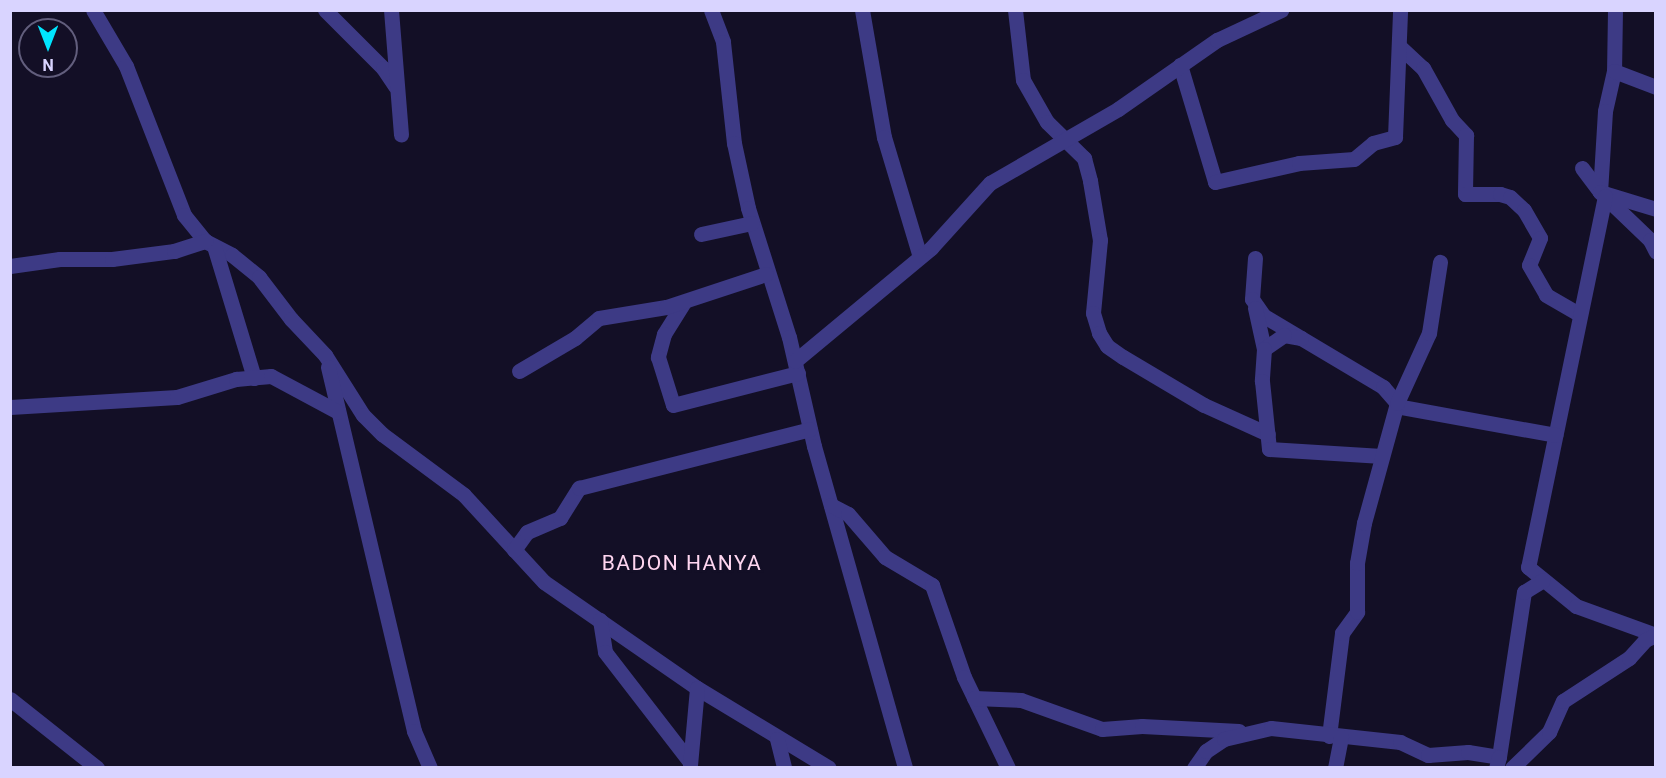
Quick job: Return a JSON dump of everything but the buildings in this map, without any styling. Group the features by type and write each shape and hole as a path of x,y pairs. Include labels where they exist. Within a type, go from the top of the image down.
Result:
{"street":[{"path":"93,10 126,66 184,215 210,243 259,277 291,320 325,355 363,414 382,434 464,495 544,582 698,688 777,739 829,768"},
{"path":"325,10 383,68 397,89"},
{"path":"391,10 401,135"},
{"path":"862,10 884,137 920,257"},
{"path":"1015,10 1023,80 1047,122 1084,158 1100,240 1094,313 1107,346 1204,405 1268,434"},
{"path":"684,302 664,334 658,357 673,405 797,367 920,257 990,183 1066,139 1217,40 1281,10"},
{"path":"1180,65 1215,182 1299,163 1354,159 1374,143 1395,137 1400,10"},
{"path":"1616,10 1614,71 1605,111 1602,194 1580,315 1528,567 1576,606 1656,635"},
{"path":"715,11 723,42 734,143 752,223 766,274 797,367 810,429 905,768"},
{"path":"1400,46 1423,68 1452,120 1466,135 1465,194 1500,194 1510,197 1524,210 1540,238 1528,265 1546,295 1580,315"},
{"path":"1614,71 1656,87"},
{"path":"1582,168 1602,194 1642,231 1656,252"},
{"path":"1602,194 1656,209"},
{"path":"701,234 752,223"},
{"path":"10,266 60,259 112,259 174,251 210,243"},
{"path":"210,243 254,378"},
{"path":"1255,258 1252,299 1264,349 1262,381 1269,449 1382,456"},
{"path":"1335,768 1342,633 1357,612 1358,563 1364,523 1396,404 1429,333 1440,262"},
{"path":"519,370 575,338 599,318 684,302 766,274"},
{"path":"1252,299 1264,316 1383,387 1396,404 1555,435"},
{"path":"1264,349 1284,335 1301,338"},
{"path":"325,355 414,731 430,768"},
{"path":"10,407 177,397 271,376 338,412"},
{"path":"514,550 527,532 560,518 579,488 810,429"},
{"path":"831,505 849,514 885,557 932,585 974,698 1008,768"},
{"path":"1194,768 1206,751 1224,739 1248,731 1271,728 1335,737 1400,742 1428,755 1468,753 1498,762 1524,592 1543,580"},
{"path":"600,620 605,652 690,765"},
{"path":"1512,768 1549,732 1563,701 1629,658 1645,640 1656,635"},
{"path":"690,765 698,688"},
{"path":"974,698 1021,700 1102,729 1204,727 1248,731"},
{"path":"10,699 97,768"},
{"path":"777,739 784,768"}],"district":[{"name":"BADON HANYA","path":"682,563"}]}
